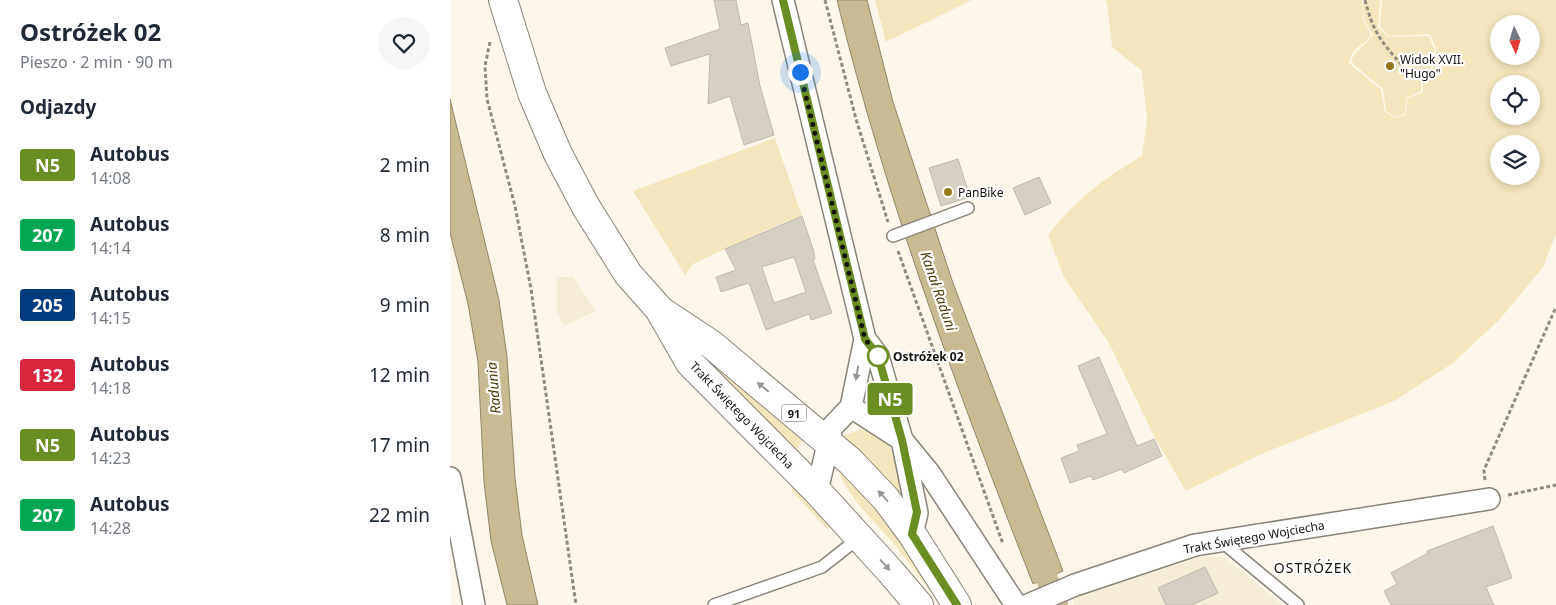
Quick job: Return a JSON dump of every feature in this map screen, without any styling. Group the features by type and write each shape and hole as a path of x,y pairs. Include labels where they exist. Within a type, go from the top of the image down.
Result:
{"main road":[{"name":"Trakt Świętego Wojciecha","path":"503,0 532,94 558,154 586,207 628,274 659,309 690,363 817,490 919,605"},
{"name":"Trakt Świętego Wojciecha","path":"659,309 711,344 829,442 886,499 912,534 958,605"}],"street":[{"name":"Trakt Świętego Wojciecha","path":"783,0 865,339 878,356 902,440 917,512 912,534"},
{"name":"Trakt Świętego Wojciecha","path":"865,339 851,407 902,440 930,474 1026,604 1075,585 1195,545 1489,499"},
{"path":"817,490 832,427 851,407"},
{"path":"450,478 474,605"}],"lane":[{"path":"898,234 968,208"},
{"path":"714,605 822,567 860,537"},
{"path":"1221,541 1298,605"}],"path":[{"path":"826,0 856,119 898,234 1005,550"},
{"path":"1365,0 1368,19 1381,42 1402,65"},
{"path":"490,41 485,66 487,99 515,206 531,289 576,605"},
{"path":"1556,307 1484,470 1489,499 1556,485"}],"shaded area":[{"path":"875,0 972,0 886,42"},
{"path":"1104,0 1362,0 1363,20 1371,35 1353,52 1349,63 1381,90 1385,112 1396,118 1406,115 1407,99 1423,92 1423,76 1433,68 1436,49 1430,34 1389,36 1380,27 1382,0 1556,0 1556,234 1543,267 1500,319 1453,363 1394,401 1259,455 1186,491 1155,438 1109,343 1064,277 1048,235 1080,200 1114,174 1142,156 1147,120 1142,71 1112,47 1107,2"},
{"path":"1363,0 1380,0 1378,27 1388,37 1429,36 1434,49 1432,67 1421,75 1421,91 1406,98 1405,114 1396,117 1386,111 1383,89 1351,62 1355,54 1373,35 1364,20"},
{"path":"775,138 802,216 775,226 693,264 685,275 633,191"},
{"path":"557,277 573,277 596,311 564,326 557,312"},
{"path":"677,332 805,434 796,453"},
{"path":"860,430 881,438 894,454 900,474 903,497 842,436"},
{"path":"835,461 871,497 945,605 940,605 899,551 859,505 839,473"},
{"path":"794,484 829,520 828,530 791,490"},
{"path":"1204,556 1224,557 1283,605 1074,605 1072,599 1079,596"}],"water":[{"path":"837,0 867,0 893,102 953,283 1063,571 1033,584 925,295 878,149 856,75"},
{"name":"Radunia","path":"450,99 499,300 507,357 515,478 522,535 538,605 507,605 491,541 484,482 478,362 468,304 450,233"}],"building":[{"path":"714,0 736,0 741,25 748,23 760,86 774,135 744,145 730,96 708,104 710,54 671,66 665,48 720,29"},
{"path":"958,159 970,197 941,206 929,168"},
{"path":"1039,177 1051,203 1025,215 1013,188"},
{"path":"802,216 813,249 815,259 813,260 832,313 811,320 809,314 766,330 749,283 721,292 716,277 736,270 725,249","holes":["794,257 806,292 774,303 762,267"]},
{"path":"1099,357 1137,446 1154,439 1162,456 1124,473 1122,469 1093,480 1091,476 1070,483 1061,458 1079,451 1077,445 1107,434 1078,366"},
{"path":"1493,526 1512,578 1486,587 1494,605 1391,605 1384,591 1397,584 1391,573 1428,553 1427,551"},
{"path":"1205,567 1218,593 1192,605 1166,605 1158,588"}],"waterway":[{"name":"Kanał Raduni","path":"1036,550 1057,605"}],"bus line":[{"name":"N5","path":"783,0 865,339 878,356 902,440 917,512 912,534 957,605"}],"place":[{"name":"Widok XVII. \"Hugo\"","path":"1390,66"},
{"name":"PanBike","path":"948,192"},
{"name":"Ostróżek 02","path":"878,356"}],"district":[{"name":"OSTRÓŻEK","path":"1313,567"}],"route":[{"path":"800,72 865,339 878,356"}]}
